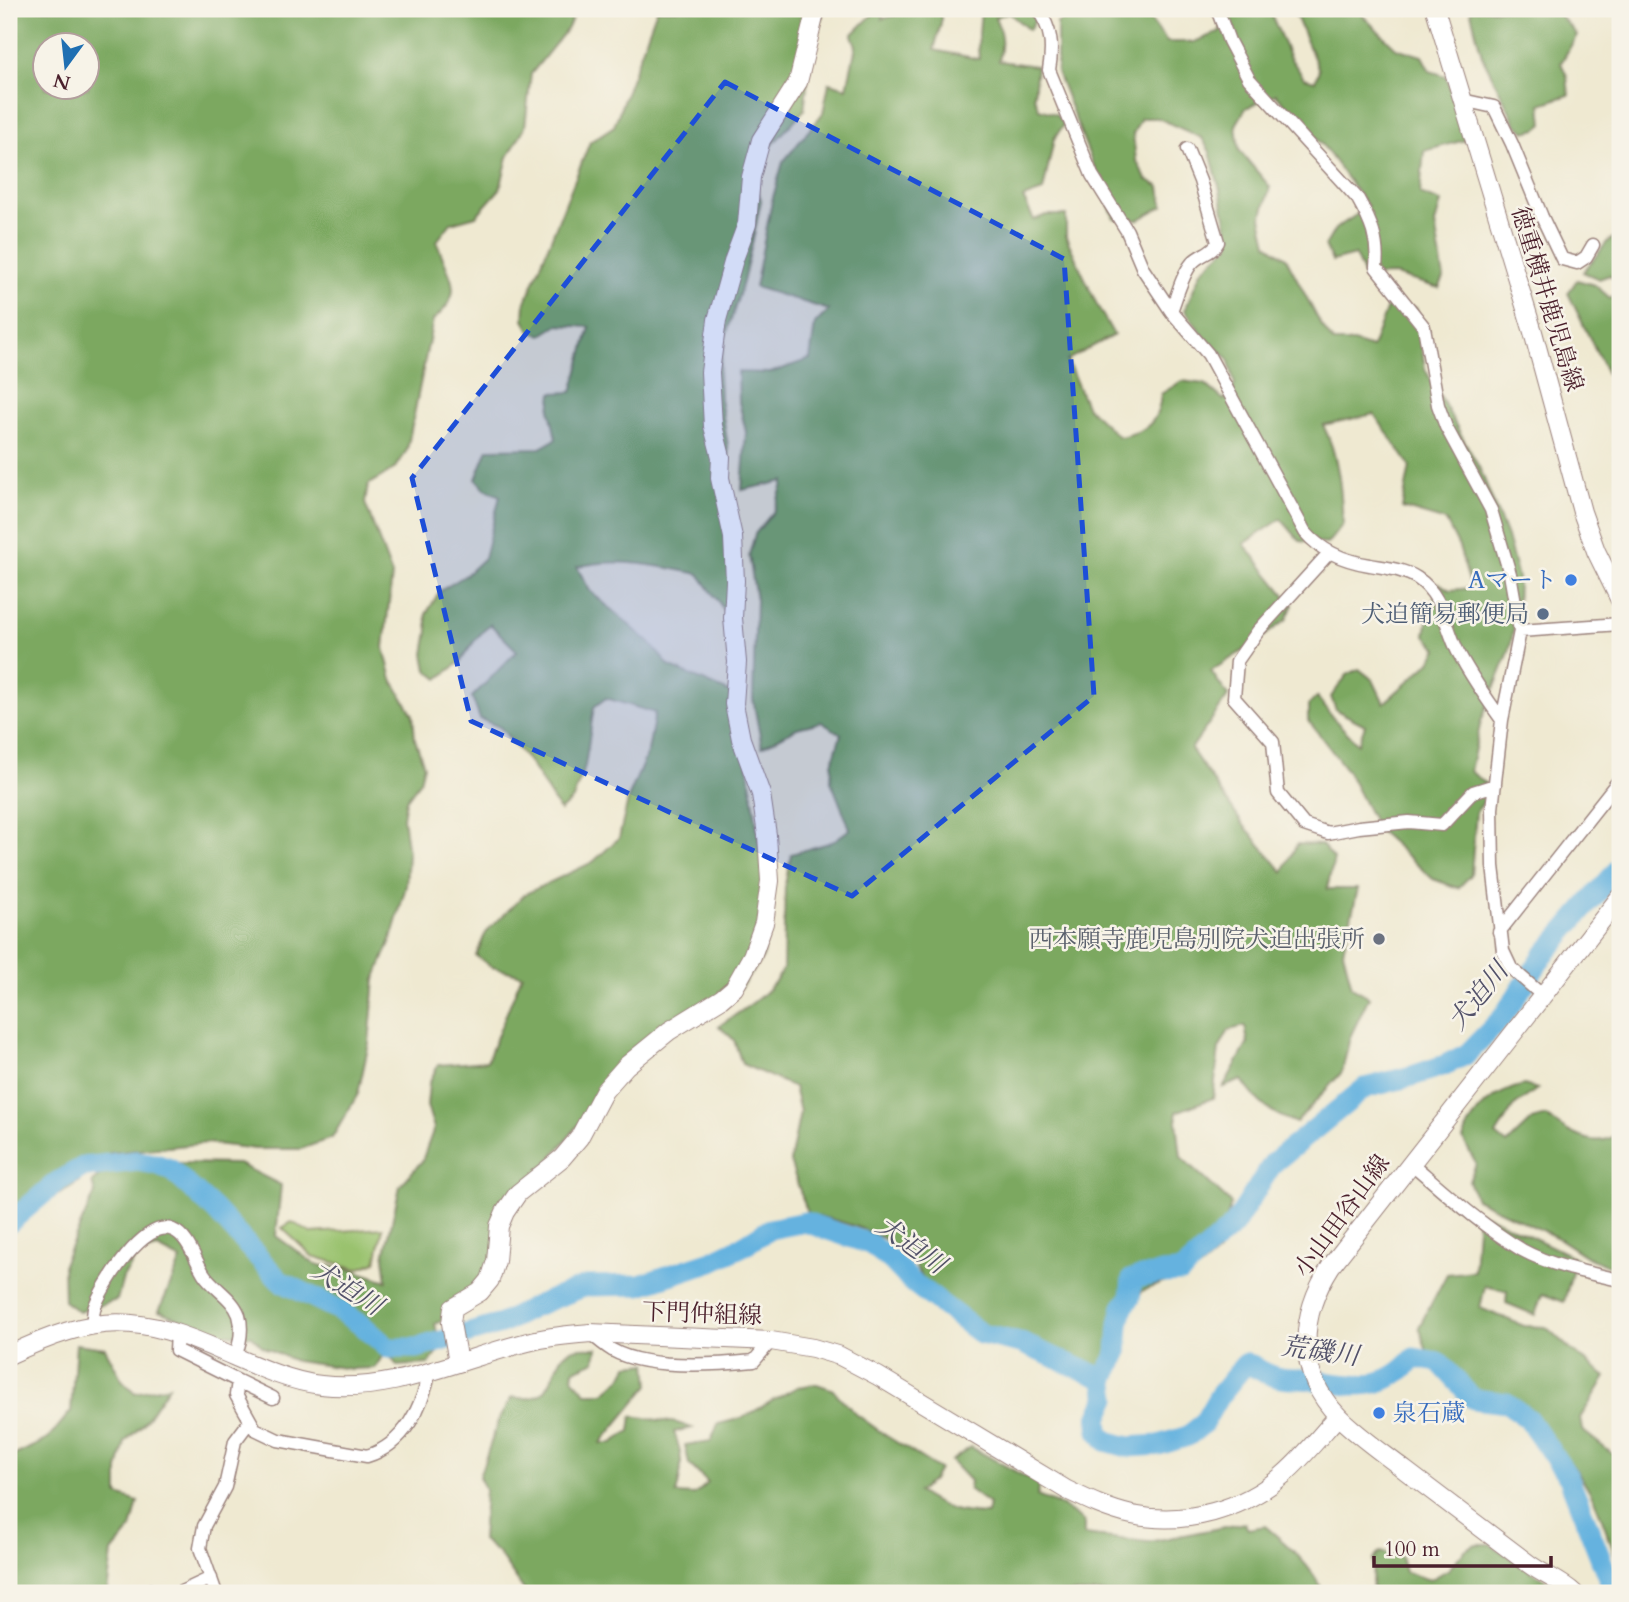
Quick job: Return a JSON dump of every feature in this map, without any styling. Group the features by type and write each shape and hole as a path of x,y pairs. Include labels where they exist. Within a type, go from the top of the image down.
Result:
{"street":[{"path":"458,1362 451,1323 453,1308 480,1292 490,1280 496,1261 499,1226 518,1193 562,1158 579,1138 604,1091 626,1066 669,1031 734,988 752,956 764,923 770,881 767,835 761,794 741,739 734,704 737,662 733,618 736,581 733,537 720,478 721,457 713,426 710,372 717,320 747,224 751,177 761,140 798,82 816,9"},
{"path":"1037,9 1049,28 1052,52 1049,70 1092,175 1127,231 1143,269 1171,311 1208,354 1305,532 1329,553 1355,562 1406,573 1426,585 1445,613 1454,643 1469,671 1502,720"},
{"path":"1217,9 1229,41 1249,79 1358,199 1371,221 1377,241 1376,267 1424,327 1438,405 1446,427 1491,510 1510,574 1520,631 1502,720 1492,809 1493,866 1499,932 1503,951 1511,968 1542,996"},
{"name":"徳重横井鹿児島線","path":"1434,9 1533,332 1582,512 1620,600"},
{"path":"1462,100 1494,107 1562,259 1577,263 1586,257 1593,245"},
{"path":"1171,311 1191,264 1200,256 1214,251 1219,242 1187,149"},
{"path":"1329,553 1258,631 1237,662 1234,698 1273,742 1278,793 1304,825 1328,834 1359,827 1409,822 1442,825 1473,792 1495,785"},
{"path":"1520,631 1620,624"},
{"path":"1499,932 1620,779"},
{"name":"小山田谷山線","path":"1574,1593 1472,1522 1338,1416 1322,1394 1311,1368 1306,1349 1306,1333 1317,1290 1331,1266 1620,897"},
{"path":"1411,1163 1466,1209 1523,1250 1579,1271 1620,1280"},
{"path":"92,1325 94,1308 107,1281 122,1260 152,1232 162,1227 175,1230 185,1241 205,1276 236,1308 241,1332 236,1357"},
{"name":"下門仲組線","path":"9,1355 46,1339 92,1325 138,1323 177,1333 276,1374 302,1381 365,1386 533,1340 590,1334 788,1342 840,1356 878,1376 1068,1490 1108,1508 1151,1518 1198,1515 1235,1506 1283,1476 1338,1416"},
{"path":"177,1333 176,1350 273,1398"},
{"path":"590,1334 614,1351 631,1357 691,1365 754,1361 771,1341"},
{"path":"237,1381 236,1395 255,1429 278,1440 367,1457 396,1441 425,1395 430,1370"},
{"path":"216,1593 200,1548 204,1526 225,1487 235,1441 250,1421"},
{"path":"178,1593 211,1578"}],"highlighted area":[{"path":"725,82 1064,259 1094,696 852,896 471,721 412,478"}],"green space":[{"path":"9,9 576,9 568,28 531,74 525,127 508,157 500,189 476,216 451,223 437,241 450,274 453,292 444,310 433,320 407,450 394,469 368,485 365,503 392,575 384,648 392,679 413,715 415,739 424,766 420,781 406,800 403,818 408,854 406,886 391,940 375,980 369,1043 358,1094 332,1138 301,1149 255,1149 207,1143 110,1153 72,1187 9,1222"},
{"path":"657,9 824,9 811,55 804,110 764,154 756,185 761,200 754,235 726,336 719,372 720,399 728,446 735,626 699,574 623,563 577,567 590,591 650,643 669,666 738,696 770,915 763,957 738,991 661,1040 597,1103 512,1205 500,1266 456,1313 435,1324 440,1348 429,1364 397,1366 386,1350 375,1368 351,1369 295,1361 263,1347 252,1336 216,1333 159,1311 181,1260 158,1248 139,1253 123,1278 117,1300 79,1312 64,1301 63,1264 95,1193 92,1182 113,1165 239,1164 281,1185 276,1236 316,1265 347,1268 387,1281 384,1257 400,1186 422,1161 434,1128 427,1106 429,1083 438,1065 487,1061 522,975 492,967 476,956 486,932 525,894 593,862 619,838 629,796 648,751 655,713 606,698 594,707 585,766 573,799 560,811 530,763 500,727 480,719 472,697 517,651 490,624 460,662 438,679 427,670 424,654 428,631 426,614 440,591 466,575 484,558 500,496 485,489 476,479 488,449 540,448 556,439 550,411 552,393 572,392 590,327 558,325 542,335 531,332 524,320 525,304 590,142 614,126"},
{"path":"878,9 885,9 882,19 896,15 904,9 941,9 941,23 934,50 979,59 981,9 1029,9 1036,19 1029,30 1009,13 995,17 1001,39 999,61 1037,66 1034,96 1039,109 1056,114 1064,124 1054,139 1043,191 1023,198 1034,220 1046,215 1066,215 1066,237 1114,335 1067,360 1086,406 1119,437 1144,429 1154,419 1161,394 1182,381 1205,384 1224,400 1235,385 1228,358 1206,339 1185,310 1201,271 1230,244 1210,152 1202,138 1158,118 1141,118 1133,134 1136,160 1146,179 1160,187 1163,206 1138,220 1114,218 1057,72 1057,23 1075,13 1076,9 1146,9 1149,18 1167,42 1194,42 1219,32 1224,22 1220,9 1269,9 1289,56 1304,78 1315,81 1319,70 1293,9 1360,9 1364,17 1396,48 1422,56 1430,71 1446,76 1465,140 1424,151 1420,194 1441,202 1435,224 1444,278 1439,288 1395,275 1364,276 1355,255 1332,261 1325,246 1335,229 1368,207 1324,147 1276,94 1246,108 1236,125 1239,150 1270,187 1261,218 1267,244 1286,258 1333,342 1353,342 1372,348 1387,307 1416,308 1425,369 1481,471 1507,537 1518,577 1517,613 1509,652 1481,721 1470,771 1486,784 1488,797 1476,812 1471,875 1458,888 1433,879 1378,830 1348,772 1308,720 1308,705 1317,697 1358,744 1365,725 1336,710 1331,697 1347,675 1359,669 1373,680 1384,703 1429,663 1438,649 1425,635 1439,583 1450,590 1471,588 1459,547 1446,521 1402,508 1410,466 1374,414 1323,425 1336,461 1343,524 1327,544 1300,541 1281,519 1244,544 1293,605 1286,620 1211,671 1228,696 1191,749 1242,823 1283,872 1297,844 1322,845 1334,859 1327,889 1358,889 1343,951 1352,987 1369,997 1350,1037 1342,1072 1296,1123 1265,1107 1242,1080 1223,1087 1248,1043 1245,1026 1229,1030 1219,1049 1213,1098 1176,1112 1181,1157 1231,1203 1218,1253 1200,1268 1142,1291 1123,1321 1123,1359 1114,1372 1099,1375 1060,1352 1015,1339 980,1338 964,1310 941,1313 917,1269 898,1248 875,1234 808,1214 790,1162 800,1112 794,1087 742,1064 734,1040 719,1026 771,987 783,969 785,884 791,854 832,842 850,829 831,781 832,764 841,734 821,722 797,728 762,747 753,699 756,600 749,555 755,534 774,511 784,481 742,490 746,432 739,402 738,372 770,373 810,359 815,324 829,310 755,287 772,201 783,162 823,113 829,83 847,88 856,46 852,35"},
{"path":"1470,9 1554,9 1577,35 1561,63 1567,76 1569,95 1541,104 1543,124 1537,129 1525,132 1516,124 1482,56"},
{"path":"1620,234 1620,285 1610,275 1599,279 1583,272 1608,241"},
{"path":"1577,280 1595,285 1610,298 1620,292 1620,416 1614,388 1568,293"},
{"path":"1524,1085 1537,1089 1513,1107 1496,1135 1507,1144 1532,1120 1546,1116 1572,1133 1592,1140 1612,1137 1620,1131 1620,1271 1587,1257 1556,1237 1476,1199 1469,1181 1476,1164 1463,1139 1467,1129 1486,1104 1503,1092"},
{"path":"1478,1211 1576,1258 1564,1302 1542,1294 1535,1315 1506,1303 1507,1291 1485,1286 1480,1308 1524,1326 1546,1327 1606,1377 1580,1418 1582,1430 1620,1460 1620,1569 1594,1500 1570,1463 1537,1431 1491,1399 1451,1379 1434,1365 1429,1357 1419,1327 1447,1274 1474,1271"},
{"path":"292,1222 311,1233 383,1228 376,1262 358,1269 312,1256 282,1228"},
{"path":"76,1344 105,1348 122,1380 135,1393 169,1386 144,1423 125,1442 118,1470 118,1495 138,1502 131,1529 112,1552 107,1593 9,1593 9,1452 13,1456 48,1439 71,1411"},
{"path":"577,1348 597,1348 595,1361 574,1370 573,1379 586,1393 604,1393 623,1376 628,1365 647,1363 649,1385 601,1443 612,1443 630,1431 632,1416 692,1428 674,1432 681,1463 676,1494 694,1495 708,1483 689,1464 685,1445 711,1441 718,1424 742,1418 797,1387 817,1384 832,1389 856,1414 939,1469 933,1480 918,1492 943,1506 967,1513 987,1514 989,1504 969,1489 970,1481 951,1461 971,1447 1040,1485 1037,1496 1062,1506 1084,1522 1084,1535 1148,1542 1245,1523 1248,1529 1265,1526 1306,1565 1324,1593 526,1593 498,1553 482,1540 485,1489 479,1477 499,1419 512,1397 528,1398 539,1395 546,1389 565,1354"},
{"path":"1476,1544 1490,1544 1565,1593 1378,1593 1372,1587 1373,1560 1380,1552 1401,1557 1405,1572 1430,1580 1449,1569 1465,1550"}],"waterway":[{"name":"犬迫川","path":"1104,1379 1117,1353 1119,1324 1123,1307 1130,1298 1132,1279 1181,1272 1234,1225 1273,1163 1365,1088 1412,1076 1467,1054 1502,1018 1543,956 1620,867"},
{"name":"犬迫川","path":"9,1223 57,1182 83,1167 137,1161 155,1164 170,1169 214,1209 280,1281 337,1309 363,1326 388,1348 417,1348 501,1324 540,1304 586,1286 640,1285 712,1261 770,1229 805,1222 870,1244 892,1261 912,1282 981,1334 1021,1343 1104,1379"},
{"name":"荒磯川","path":"1104,1379 1107,1398 1098,1418 1099,1431 1106,1441 1128,1447 1159,1445 1188,1436 1203,1424 1219,1396 1246,1363 1277,1377 1355,1385 1380,1382 1392,1377 1414,1358 1439,1362 1473,1399 1507,1403 1528,1419 1569,1478 1613,1590 1620,1592"}],"place":[{"name":"Aマート","path":"1571,580"},
{"name":"犬迫簡易郵便局","path":"1543,614"},
{"name":"西本願寺鹿児島別院犬迫出張所","path":"1379,939"},
{"name":"泉石蔵","path":"1379,1413"}]}
